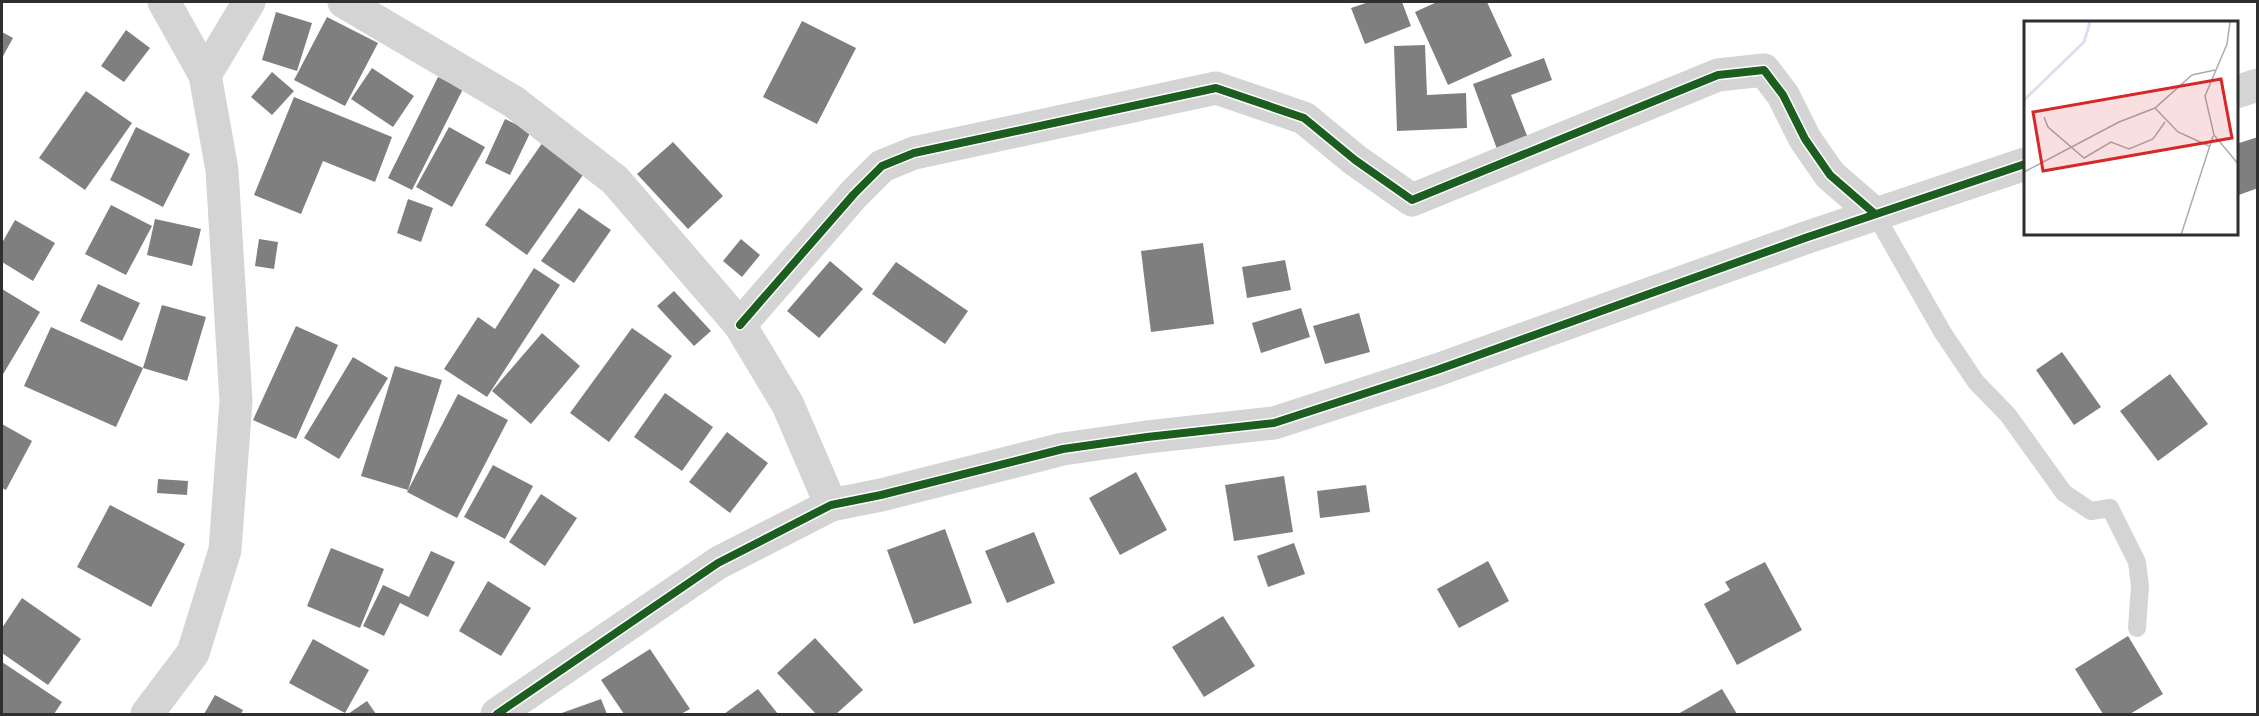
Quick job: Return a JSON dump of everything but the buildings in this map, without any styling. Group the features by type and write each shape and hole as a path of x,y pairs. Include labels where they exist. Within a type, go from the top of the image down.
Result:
{"street":[{"path":"147,714 193,653 225,550 236,401 222,170 205,75 164,2"},
{"path":"205,75 249,2"},
{"path":"344,2 514,102 615,180 740,324 788,405 831,505"},
{"path":"740,324 854,194 882,166 914,153 1216,88 1304,118 1355,160 1412,200 1718,75 1764,70 1783,95 1805,138 1830,175 1875,214"},
{"path":"2238,91 2258,85"},
{"path":"497,714 718,563 831,505 881,495 1063,449 1274,423 1437,370 1875,214 2024,164"}],"lane":[{"path":"1875,214 1943,333 1976,382 2007,415 2064,493 2091,511 2110,508 2137,562 2140,586 2137,628"}],"cycle path":[{"path":"740,325 854,194 882,166 914,153 1216,88 1304,118 1355,160 1412,200 1718,75 1764,70 1783,95 1805,139 1830,175 1875,214"},
{"path":"497,714 718,563 831,505 881,495 1063,449 1274,423 1437,370 1805,238 2024,164"}]}
